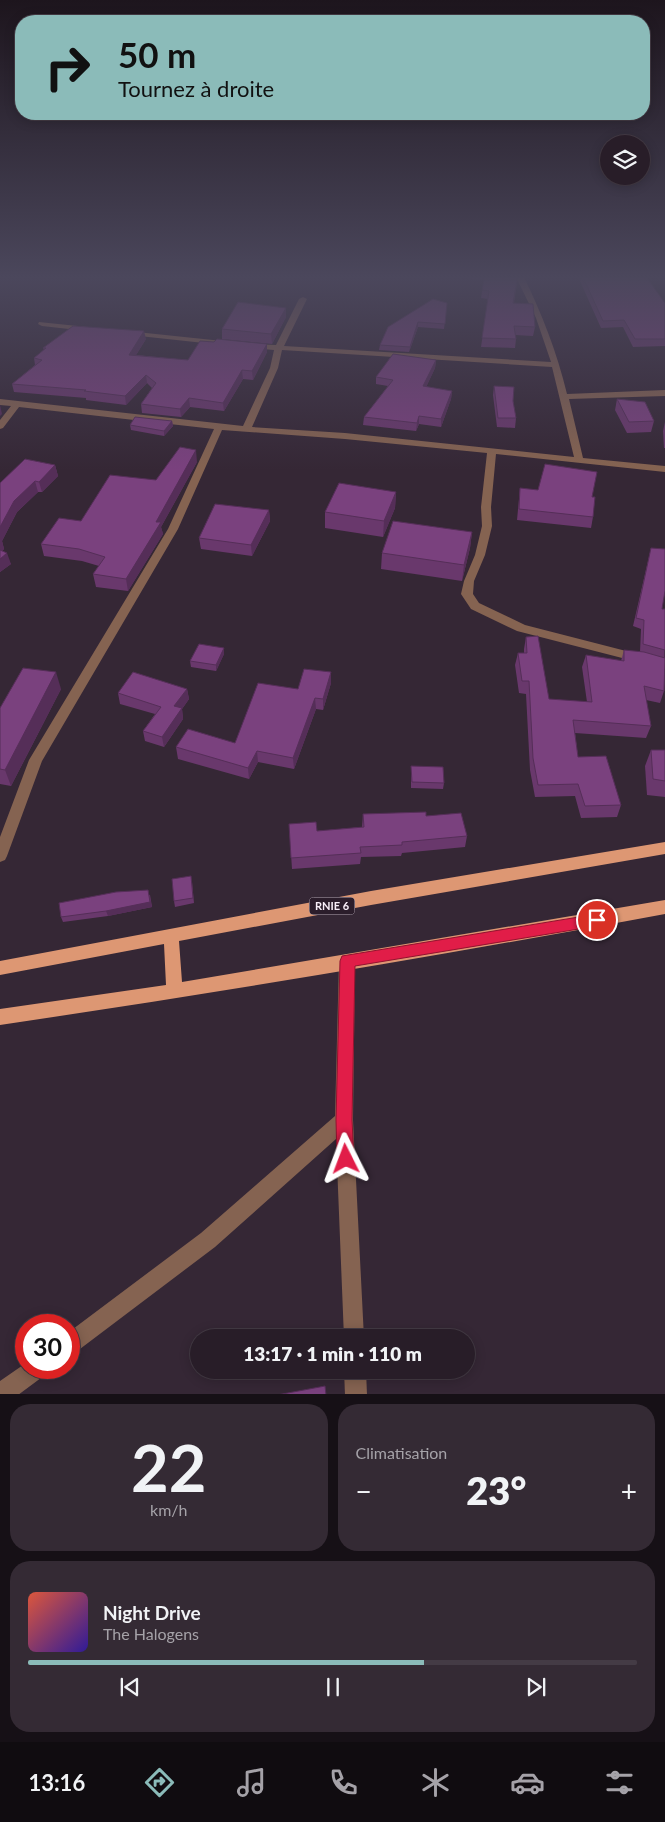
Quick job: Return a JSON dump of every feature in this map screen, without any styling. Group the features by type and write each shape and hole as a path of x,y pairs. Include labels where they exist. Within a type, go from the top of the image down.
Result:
{"main road":[{"name":"RNIE 6","path":"2,965 171,936 371,898 665,848"},
{"path":"0,1017 175,991 665,907"},
{"path":"171,936 175,991"}],"street":[{"path":"195,340 278,349 556,365"},
{"path":"246,429 274,368 278,349 282,340"},
{"path":"548,340 556,365 579,460"},
{"path":"564,397 665,393"},
{"path":"0,402 219,427 345,436 665,469"},
{"path":"0,426 18,404"},
{"path":"0,856 36,760 173,529 219,427"},
{"path":"492,452 486,507 487,526 480,555 469,581 467,594 475,606 521,628 665,665"},
{"path":"347,961 344,1120 354,1329"},
{"path":"80,1337 208,1240 344,1120"},
{"path":"0,1394 22,1379"},
{"path":"355,1379 356,1394"}],"building":[{"path":"54,340 138,340 129,355 188,360 200,341 228,340 267,344 252,371 242,370 223,403 189,398 180,409 141,404 156,383 146,375 125,396 84,391 86,390 12,384 42,360 34,358 46,348 43,348"},
{"path":"382,340 412,340 410,347 380,345"},
{"path":"393,354 436,360 423,386 452,391 441,419 419,416 417,423 364,417 393,380 376,377"},
{"path":"494,386 514,387 513,401 516,418 498,418"},
{"path":"617,399 645,402 654,421 629,422"},
{"path":"135,417 172,421 164,431 130,425"},
{"path":"180,447 196,450 156,522 161,522 126,579 93,574 105,557 79,549 41,544 59,518 81,521 110,475 156,480"},
{"path":"25,459 55,465 39,482 35,481 14,501 0,527 0,483"},
{"path":"545,464 597,472 592,497 595,497 593,517 519,509 520,488 538,490"},
{"path":"339,483 396,492 384,521 325,512"},
{"path":"215,504 269,510 251,545 199,538"},
{"path":"393,521 472,532 464,565 382,553"},
{"path":"651,548 665,549 665,591 662,609 665,609 665,650 643,644 644,620 636,618"},
{"path":"0,550 7,553 0,559"},
{"path":"538,636 549,699 592,702 586,655 624,661 624,650 644,652 665,658 664,691 644,686 651,726 573,720 578,757 606,756 621,805 585,806 578,784 538,785 533,758 529,681 522,681 518,653 527,653 526,637"},
{"path":"199,644 224,648 216,665 190,661"},
{"path":"23,668 56,672 5,770 0,769 0,708"},
{"path":"304,669 331,672 323,699 315,698 293,758 257,751 248,768 176,747 188,729 235,743 258,683 298,689"},
{"path":"133,672 187,689 174,706 182,708 162,737 143,731 161,707 118,693"},
{"path":"651,750 665,750 665,781 653,779"},
{"path":"411,766 443,767 444,783 412,782"},
{"path":"426,812 426,816 461,813 467,836 402,842 402,845 360,847 361,853 291,858 289,824 316,822 317,831 364,827 363,814"},
{"path":"191,876 193,898 174,901 172,879"},
{"path":"148,890 150,902 106,911 61,917 59,903 116,892"},
{"path":"325,1386 326,1394 282,1394"}],"route":[{"path":"346,1159 344,1120 347,961 597,920"}]}
